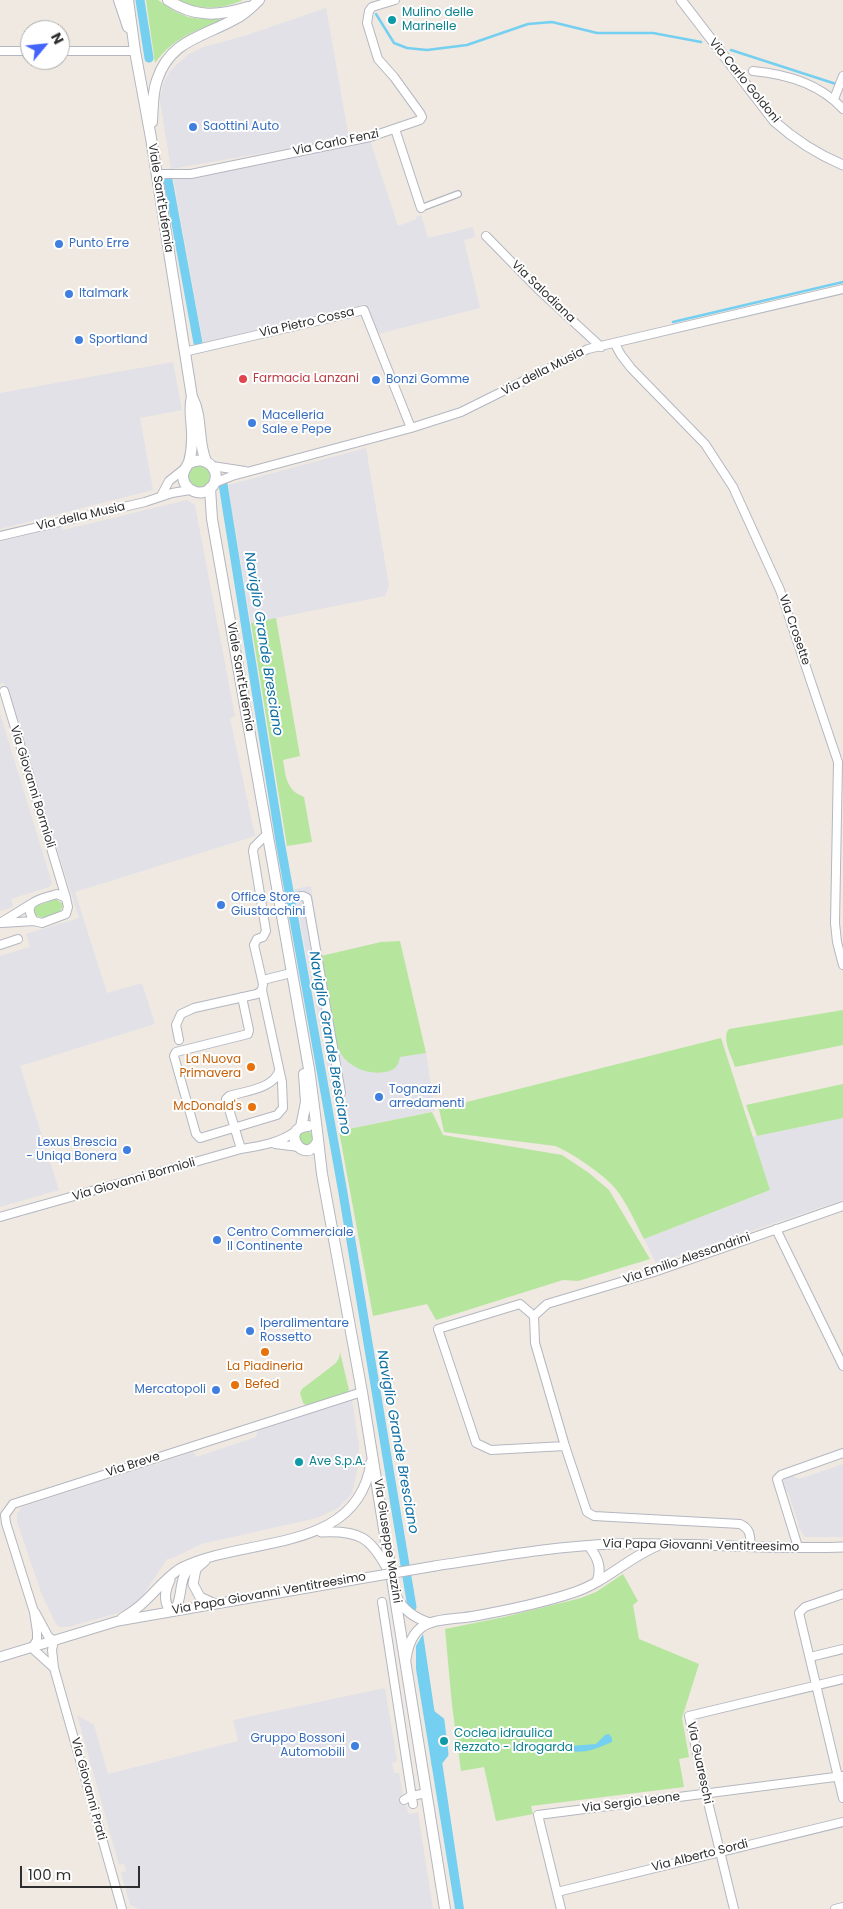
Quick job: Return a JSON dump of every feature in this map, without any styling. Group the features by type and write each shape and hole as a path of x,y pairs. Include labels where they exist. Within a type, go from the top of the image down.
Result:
{"main road":[{"path":"119,0 134,47"},
{"name":"Viale Sant'Eufemia","path":"128,0 134,47 151,138 192,397 198,408 202,448 215,472 212,485 212,519 267,834 283,899 291,972 312,1088 318,1136"},
{"path":"168,0 188,11 200,14 226,12 257,2"},
{"path":"151,138 154,93 161,70 176,50 196,36 236,19 257,2"},
{"name":"Viale Sant'Eufemia","path":"192,397 190,409 192,439 184,483 193,491 212,519"},
{"path":"186,467 195,460 209,464"},
{"path":"193,491 204,492 212,485"},
{"name":"Viale Sant'Eufemia","path":"301,1030 306,1102 295,1141 302,1149"},
{"path":"299,1129 308,1126 318,1136 315,1147 302,1149"},
{"name":"Via Giuseppe Mazzini","path":"318,1136 322,1174 362,1392 445,1909"},
{"name":"Via Giuseppe Mazzini","path":"302,1149 322,1174"}],"street":[{"path":"395,0 372,7 369,10 367,23 378,59 394,76 422,117 420,120 395,129"},
{"name":"Via Carlo Goldoni","path":"681,0 774,121 788,134 813,151 843,165"},
{"path":"70,50 134,47"},
{"path":"0,50 20,51"},
{"path":"753,71 787,76 824,92 843,109"},
{"path":"834,99 843,76"},
{"name":"Via Carlo Fenzi","path":"156,174 190,174 370,137 395,129 421,208 458,194"},
{"name":"Via Salodiana","path":"486,236 538,289 601,347"},
{"name":"Via della Musia","path":"212,485 232,476 411,428 461,412 588,349 843,289"},
{"name":"Via Pietro Cossa","path":"184,352 364,310 411,428"},
{"name":"Via Crosette","path":"615,344 632,368 705,444 734,487 780,590 840,763 835,923 837,942 843,965"},
{"name":"Via della Musia","path":"209,464 249,472"},
{"path":"161,496 170,481 186,467"},
{"name":"Via della Musia","path":"0,536 145,502 161,496 193,491"},
{"name":"Via Giovanni Bormioli","path":"4,691 66,898"},
{"path":"242,997 249,1030 248,1034 176,1052 173,1058 198,1136 203,1138 280,1114 283,1108 282,1082 278,1072 262,990 263,980 254,944 257,939 264,937 266,931 252,851 267,834"},
{"name":"Via Giovanni Bormioli","path":"58,894 60,882"},
{"path":"58,894 66,898 68,907 64,916 42,923 34,921 0,923 34,901 58,894"},
{"path":"283,899 306,896 308,900 342,1093"},
{"path":"31,904 30,916 34,921"},
{"path":"0,945 18,939"},
{"path":"263,980 291,972"},
{"path":"179,1040 176,1025 181,1014 194,1008 257,994 262,990"},
{"path":"241,1149 226,1102 228,1097 271,1083 278,1072"},
{"path":"271,1083 279,1088 282,1093"},
{"path":"268,1144 284,1139 299,1129"},
{"path":"268,1144 284,1144 302,1149"},
{"name":"Via Giovanni Bormioli","path":"0,1217 241,1149 268,1144"},
{"name":"Via Emilio Alessandrini","path":"534,1316 547,1304 654,1272 843,1206"},
{"path":"776,1229 843,1366"},
{"path":"564,1446 494,1450 476,1443 438,1329 520,1304 534,1316 535,1343 584,1509 590,1514 740,1524 747,1527 750,1533 751,1547"},
{"name":"Via Breve","path":"34,1612 6,1523 5,1515 13,1504 362,1392"},
{"path":"798,1547 777,1480 781,1475 843,1453"},
{"path":"118,1621 140,1605 182,1567 313,1532 336,1521 354,1506 366,1487 372,1454"},
{"path":"313,1532 344,1531 360,1536 378,1552 393,1580"},
{"path":"406,1659 410,1641 422,1628 430,1623 523,1606 575,1592 597,1582 631,1559 662,1544"},
{"name":"Via Papa Giovanni Ventitreesimo","path":"0,1657 118,1621 435,1566 589,1546 662,1544 751,1547 843,1547"},
{"path":"589,1546 600,1566 597,1582"},
{"path":"207,1559 196,1569 193,1584 200,1597 215,1604"},
{"path":"172,1575 165,1594 166,1603 173,1610 180,1601 183,1576 195,1563"},
{"path":"395,1592 405,1609 420,1620 430,1623"},
{"path":"843,1594 805,1607 800,1611 840,1776 843,1798"},
{"path":"382,1602 405,1754 409,1800 427,1794"},
{"path":"34,1612 48,1636 54,1640"},
{"path":"34,1612 37,1640 32,1648 54,1668"},
{"name":"Via Giovanni Prati","path":"54,1640 52,1650 54,1668 122,1909"},
{"path":"810,1657 843,1649"},
{"name":"Via Guareschi","path":"734,1909 689,1716 843,1679"},
{"path":"405,1754 420,1752"},
{"name":"Via Sergio Leone","path":"557,1892 538,1815 840,1776"},
{"name":"Via Alberto Sordi","path":"557,1892 843,1822"},
{"path":"557,1892 561,1909"},
{"path":"835,1909 843,1907"}],"shaded area":[{"path":"326,8 349,138 171,169 159,95 170,71 186,56 203,47 244,36"},
{"path":"369,137 398,226 417,219 416,217 421,215 428,238 473,227 475,237 464,240 480,308 378,334 366,304 203,343 173,177"},
{"path":"173,362 182,410 140,418 153,490 0,529 0,393"},
{"path":"366,448 389,586 385,596 251,623 228,485"},
{"path":"187,500 195,505 235,716 230,718 255,836 75,892 107,993 142,983 155,1024 20,1066 59,1190 0,1207 0,956 30,947 26,934 79,918 4,683 0,684 0,541 61,525 63,530"},
{"path":"0,713 52,883 49,887 11,899 13,907 0,911"},
{"path":"311,886 336,1040 400,1057 426,1053 435,1111 339,1131 294,889"},
{"path":"843,1118 843,1200 656,1263 644,1239 770,1190 752,1137"},
{"path":"352,1399 359,1445 358,1466 352,1494 338,1508 317,1518 201,1544 171,1559 167,1559 141,1598 131,1606 115,1614 68,1627 59,1627 56,1624 42,1595 17,1522 17,1514 22,1507 193,1452 196,1457 256,1437 258,1431"},
{"path":"843,1464 843,1537 805,1537 798,1527 799,1525 788,1492 784,1491 782,1485 784,1479 791,1475 799,1479"},
{"path":"385,1688 397,1760 392,1763 394,1773 399,1773 403,1796 409,1814 418,1812 433,1909 139,1909 130,1905 121,1873 126,1871 124,1864 119,1865 77,1715 94,1725 108,1774 238,1741 233,1720"}],"green space":[{"path":"146,0 158,0 174,11 188,17 200,19 219,18 220,21 192,32 176,42 155,63"},
{"path":"179,0 243,0 211,8 187,4"},
{"path":"199,465 207,468 210,476 207,484 199,487 191,484 188,476 191,468"},
{"path":"276,618 300,756 283,760 290,787 304,797 312,842 287,846 251,623"},
{"path":"56,899 63,904 60,911 47,917 35,915 34,909 36,906"},
{"path":"400,941 426,1053 400,1057 396,1068 388,1071 379,1073 366,1071 349,1063 341,1054 337,1045 331,1021 321,956 381,942"},
{"path":"843,1010 843,1045 735,1067 726,1037 729,1029"},
{"path":"721,1038 770,1190 644,1239 627,1206 615,1188 578,1158 562,1149 555,1146 444,1132 439,1109"},
{"path":"843,1084 843,1118 757,1136 746,1105"},
{"path":"432,1112 443,1135 562,1155 589,1173 609,1190 650,1259 578,1281 563,1280 436,1320 427,1304 373,1316 339,1131"},
{"path":"303,1131 309,1131 313,1138 309,1145 303,1145 299,1141 299,1135"},
{"path":"340,1352 349,1390 347,1393 306,1405 303,1403 300,1393 302,1389 336,1363"},
{"path":"623,1574 638,1601 633,1605 639,1639 699,1664 682,1718 689,1757 679,1759 684,1787 531,1806 533,1814 496,1821 484,1767 461,1771 452,1705 445,1629 581,1598 596,1592"}],"water":[{"path":"423,1634 464,1909 455,1909 416,1669 416,1646"},
{"path":"609,1734 612,1742 586,1751 570,1751 571,1746 596,1744 605,1735"}],"waterway":[{"name":"Naviglio Grande Bresciano","path":"140,0 149,58"},
{"path":"376,14 394,43 407,48 427,50 467,45 528,24 552,22 597,33 653,33 701,42"},
{"path":"731,50 836,84 843,88"},
{"name":"Naviglio Grande Bresciano","path":"168,180 198,343"},
{"path":"673,322 843,282"},
{"name":"Naviglio Grande Bresciano","path":"223,484 280,841 343,1193 412,1607"},
{"path":"428,1712 440,1721 444,1754 436,1764"}],"place":[{"name":"Mulino delle Marinelle","path":"392,20"},
{"name":"Saottini Auto","path":"193,127"},
{"name":"Punto Erre","path":"59,244"},
{"name":"Italmark","path":"69,294"},
{"name":"Sportland","path":"79,340"},
{"name":"Farmacia Lanzani","path":"243,379"},
{"name":"Bonzi Gomme","path":"376,380"},
{"name":"Macelleria Sale e Pepe","path":"252,423"},
{"name":"Office Store Giustacchini","path":"221,905"},
{"name":"La Nuova Primavera","path":"251,1067"},
{"name":"Tognazzi arredamenti","path":"379,1097"},
{"name":"McDonald's","path":"252,1107"},
{"name":"Lexus Brescia - Uniqa Bonera","path":"127,1150"},
{"name":"Centro Commerciale Il Continente","path":"217,1240"},
{"name":"Iperalimentare Rossetto","path":"250,1331"},
{"name":"La Piadineria","path":"265,1352"},
{"name":"Befed","path":"235,1385"},
{"name":"Mercatopoli","path":"216,1390"},
{"name":"Ave S.p.A.","path":"299,1462"},
{"name":"Coclea idraulica Rezzato - Idrogarda","path":"444,1741"},
{"name":"Gruppo Bossoni Automobili","path":"355,1746"}]}
